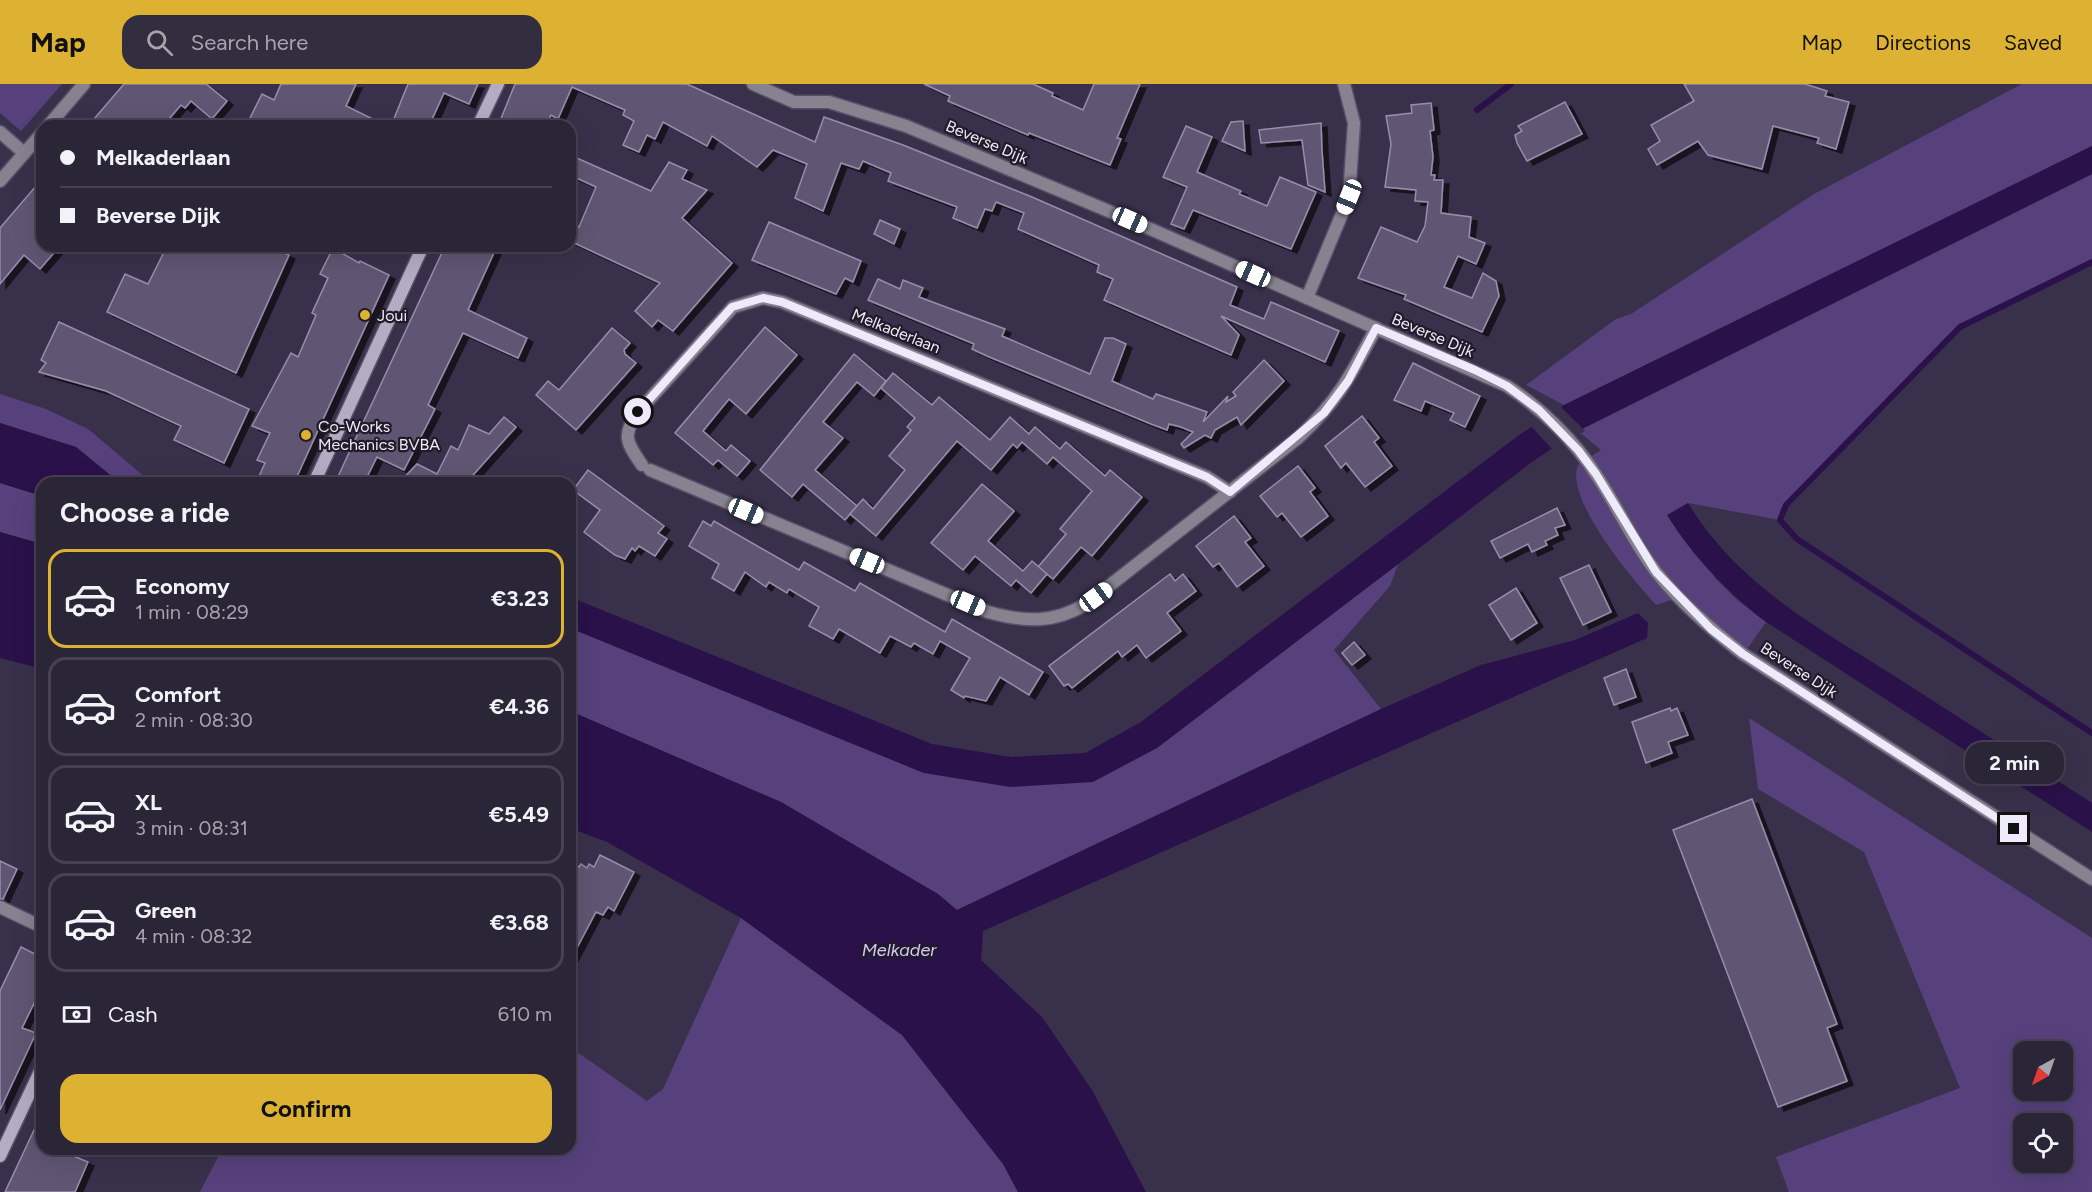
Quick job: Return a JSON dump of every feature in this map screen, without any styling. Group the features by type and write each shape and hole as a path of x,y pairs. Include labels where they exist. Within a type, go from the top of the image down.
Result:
{"main road":[{"path":"481,120 498,84"},
{"path":"317,477 420,252"},
{"path":"0,1156 36,1080"}],"street":[{"path":"53,120 84,84"},
{"name":"Beverse Dijk","path":"753,84 794,102 829,102 906,126 1130,220 1507,386 1539,410 1578,450 1596,474 1656,572 1711,629 1743,654 2092,879"},
{"path":"1307,298 1349,197 1354,123 1344,84"},
{"path":"0,132 24,153"},
{"path":"0,181 36,140"},
{"name":"Melkaderlaan","path":"1230,492 1207,477 782,302 763,298 732,307 638,412 630,424 627,435 628,445 646,468 988,612 1012,619 1038,621 1068,615 1086,604 1230,492 1324,413 1348,381 1376,328"},
{"path":"0,907 36,924"}],"shaded area":[{"path":"0,84 62,84 21,131 0,113"},
{"path":"2022,84 2092,84 2092,146 1564,405 1526,385 1616,319 1631,314 1814,194"},
{"path":"2092,174 2092,262 1960,327 1786,505 1780,520 1688,503 1679,509 1715,578 1737,600 1766,622 1747,649 1714,624 1685,595 1656,605 1618,559 1591,518 1581,498 1576,480 1578,465 1601,450 1578,431"},
{"path":"0,394 46,409 88,429 145,477 113,477 76,447 0,423"},
{"path":"0,483 36,494 36,542 0,532"},
{"path":"1398,564 1390,586 1334,650 1381,709 957,910 938,894 781,802 576,714 576,630 924,773 1157,748"},
{"path":"1749,718 2092,938 2092,1192 1789,1192 1776,1157 1960,1088 1864,852 1758,789"},
{"path":"741,918 902,1035 1003,1164 1018,1192 200,1192 219,1155 576,1155 576,1051 647,1101 663,1089"}],"water":[{"path":"2092,146 2092,174 1578,431 1532,462 1157,748 1093,782 1010,787 924,773 576,630 576,599 932,744 1011,757 1085,753 1141,722 1515,438 1564,405"},
{"path":"0,423 76,447 113,477 36,477 36,494 0,483"},
{"path":"1688,503 1731,558 1781,602 2092,803 2092,832 1766,622 1751,610 1700,560 1667,515"},
{"path":"0,532 36,542 36,667 0,658"},
{"name":"Melkader","path":"1638,613 1648,623 1647,638 983,931 981,960 1042,1017 1092,1090 1146,1192 1018,1192 1003,1164 902,1035 741,918 607,842 576,830 576,714 781,802 938,894 957,910 1381,709 1481,665 1575,640"}],"pier":[{"path":"1559,405 1585,431 1554,451 1529,424"}],"building":[{"path":"124,84 206,84 227,101 212,119 191,101 185,108 181,105 168,120 93,120"},
{"path":"281,84 356,84 346,106 375,120 249,120 262,94 274,100"},
{"path":"408,84 478,84 469,104 444,93 432,120 393,120"},
{"path":"515,84 687,84 815,142 824,117 903,145 1032,197 1237,287 1230,305 1264,319 1271,302 1339,331 1325,362 1221,316 1239,335 1231,355 1104,300 1113,279 1097,272 1099,265 1018,229 1024,213 996,202 992,211 985,209 977,228 953,218 957,207 888,181 891,173 863,161 859,169 841,163 823,211 795,198 807,164 773,150 757,167 712,136 707,146 663,122 655,139 647,135 639,152 623,145 634,121 623,115 625,110 572,87 558,119 551,115 549,120 500,120"},
{"path":"924,84 1033,84 1053,93 1052,96 1083,110 1094,84 1140,84 1117,138 1121,139 1110,165 1029,133 1028,135 948,101 950,96"},
{"path":"1684,84 1805,84 1827,91 1825,96 1849,102 1836,149 1817,143 1819,138 1773,126 1762,169 1708,155 1698,141 1657,165 1648,149 1660,141 1651,125 1694,101"},
{"path":"1565,102 1582,134 1527,161 1517,143 1515,135 1522,131 1518,126"},
{"path":"1431,103 1434,130 1430,131 1433,157 1431,175 1435,175 1434,180 1443,180 1441,213 1471,217 1469,237 1485,243 1476,264 1458,256 1444,287 1472,298 1483,273 1496,281 1499,296 1482,332 1404,299 1406,295 1358,278 1381,227 1417,242 1425,226 1428,202 1415,201 1416,190 1385,187 1391,144 1386,116 1412,113 1411,105"},
{"path":"1243,121 1245,151 1222,141 1231,122"},
{"path":"1321,123 1325,192 1308,185 1302,140 1261,143 1259,130"},
{"path":"1186,126 1212,137 1197,172 1241,191 1239,194 1267,206 1280,177 1316,192 1291,249 1193,210 1184,229 1171,224 1187,187 1163,177"},
{"path":"576,158 651,191 669,162 687,170 682,179 707,190 682,218 732,263 673,331 658,320 652,327 635,311 660,283 576,244 576,226 579,227 596,187 576,178"},
{"path":"36,186 36,252 55,252 40,269 24,255 0,284 0,228"},
{"path":"880,220 900,229 894,244 874,234"},
{"path":"769,222 861,261 853,282 845,278 836,294 752,260"},
{"path":"164,252 283,252 289,255 236,373 107,312 125,274 148,284"},
{"path":"331,252 340,252 359,263 360,261 389,275 297,477 259,477 265,463 257,460 270,433 252,426 291,353 298,357 316,315 312,313 328,278 320,274"},
{"path":"442,252 494,252 468,310 527,338 518,358 463,333 428,405 435,409 404,470 377,457 367,477 338,477"},
{"path":"878,279 900,289 903,280 923,288 919,297 1005,329 1002,336 1090,374 1105,338 1113,338 1126,344 1112,381 1153,399 1156,394 1207,412 1203,422 1228,396 1226,402 1236,396 1233,392 1264,360 1284,381 1241,425 1237,417 1215,430 1211,438 1205,435 1184,448 1181,444 1193,432 1169,424 1167,430 1151,424 987,356 972,349 974,344 868,300"},
{"path":"59,322 249,409 224,463 174,440 181,426 106,391 39,372 46,363 41,360"},
{"path":"765,327 797,355 746,414 729,399 703,431 726,451 731,445 750,461 737,476 718,460 713,465 675,433"},
{"path":"612,328 630,343 624,350 625,354 636,363 576,430 536,395 548,381 559,390"},
{"path":"854,354 886,381 874,396 857,382 823,422 843,438 815,470 857,506 845,520 803,484 792,497 760,470"},
{"path":"1413,363 1480,396 1465,427 1450,420 1454,413 1425,401 1421,411 1394,400"},
{"path":"893,373 932,405 939,397 990,440 1010,417 1029,434 1035,427 1060,449 1066,442 1105,476 1110,470 1142,497 1092,556 1081,547 1053,579 1038,567 1066,534 1060,529 1092,491 1053,457 1047,464 1022,442 1017,448 1013,444 991,470 957,441 876,536 850,514 863,499 873,509 905,470 889,456 911,430 907,427 915,418 881,388"},
{"path":"1362,416 1379,438 1374,442 1392,466 1365,487 1346,463 1341,468 1325,446"},
{"path":"504,417 516,427 471,477 405,477 417,464 437,474 451,446 458,450 469,425 489,434"},
{"path":"1298,466 1315,488 1310,492 1328,516 1301,537 1282,513 1277,517 1260,496"},
{"path":"588,470 664,526 658,533 667,539 655,556 639,546 635,551 632,548 625,559 615,555 584,532 600,510 576,492 576,486"},
{"path":"982,484 1014,511 988,541 1023,571 1032,561 1047,574 1031,593 1016,580 1011,586 975,556 963,570 931,543"},
{"path":"1557,508 1565,525 1555,528 1558,535 1545,541 1547,545 1532,552 1528,544 1500,558 1491,541"},
{"path":"1234,516 1251,538 1245,542 1264,566 1237,587 1219,563 1213,567 1196,546"},
{"path":"703,521 711,526 714,521 799,570 804,562 855,591 860,583 945,632 952,619 1043,672 1029,695 1000,677 986,701 965,696 964,698 951,690 970,658 940,641 933,654 914,643 911,647 890,636 880,653 839,629 833,639 809,626 819,607 789,589 787,593 769,582 766,587 745,572 734,591 712,578 719,564 689,546"},
{"path":"1589,565 1611,612 1583,625 1560,578"},
{"path":"1170,574 1175,581 1183,574 1196,591 1167,613 1181,631 1146,658 1137,645 1122,657 1118,651 1072,688 1068,684 1064,686 1049,666"},
{"path":"1516,588 1537,623 1511,640 1489,605"},
{"path":"1354,642 1365,655 1352,665 1342,653"},
{"path":"1626,669 1636,697 1614,705 1604,678"},
{"path":"1670,708 1671,711 1677,708 1688,735 1668,742 1672,753 1646,763 1632,722"},
{"path":"1752,799 1837,1024 1827,1028 1847,1081 1778,1107 1673,830"},
{"path":"600,855 634,872 614,911 608,907 603,915 596,912 576,950 576,865 579,867 581,864 587,868 589,864 594,867"},
{"path":"0,861 17,869 3,899 0,899"},
{"path":"21,947 36,954 36,999 22,1028 36,1033 0,1110 0,991"},
{"path":"36,1126 36,1155 71,1155 88,1162 75,1192 5,1192"}],"waterway":[{"path":"1477,110 1511,84"},
{"path":"2092,262 1960,327 1786,505 1780,520 1797,539 2092,733"}],"place":[{"name":"Joui","path":"365,315"},
{"name":"Co-Works Mechanics BVBA","path":"306,435"}],"route":[{"path":"638,412 732,307 763,298 782,302 1207,477 1230,492 1298,438 1324,413 1348,381 1376,328 1475,370 1507,386 1524,398 1578,450 1596,474 1656,572 1711,629 1743,654 2014,829"}]}
